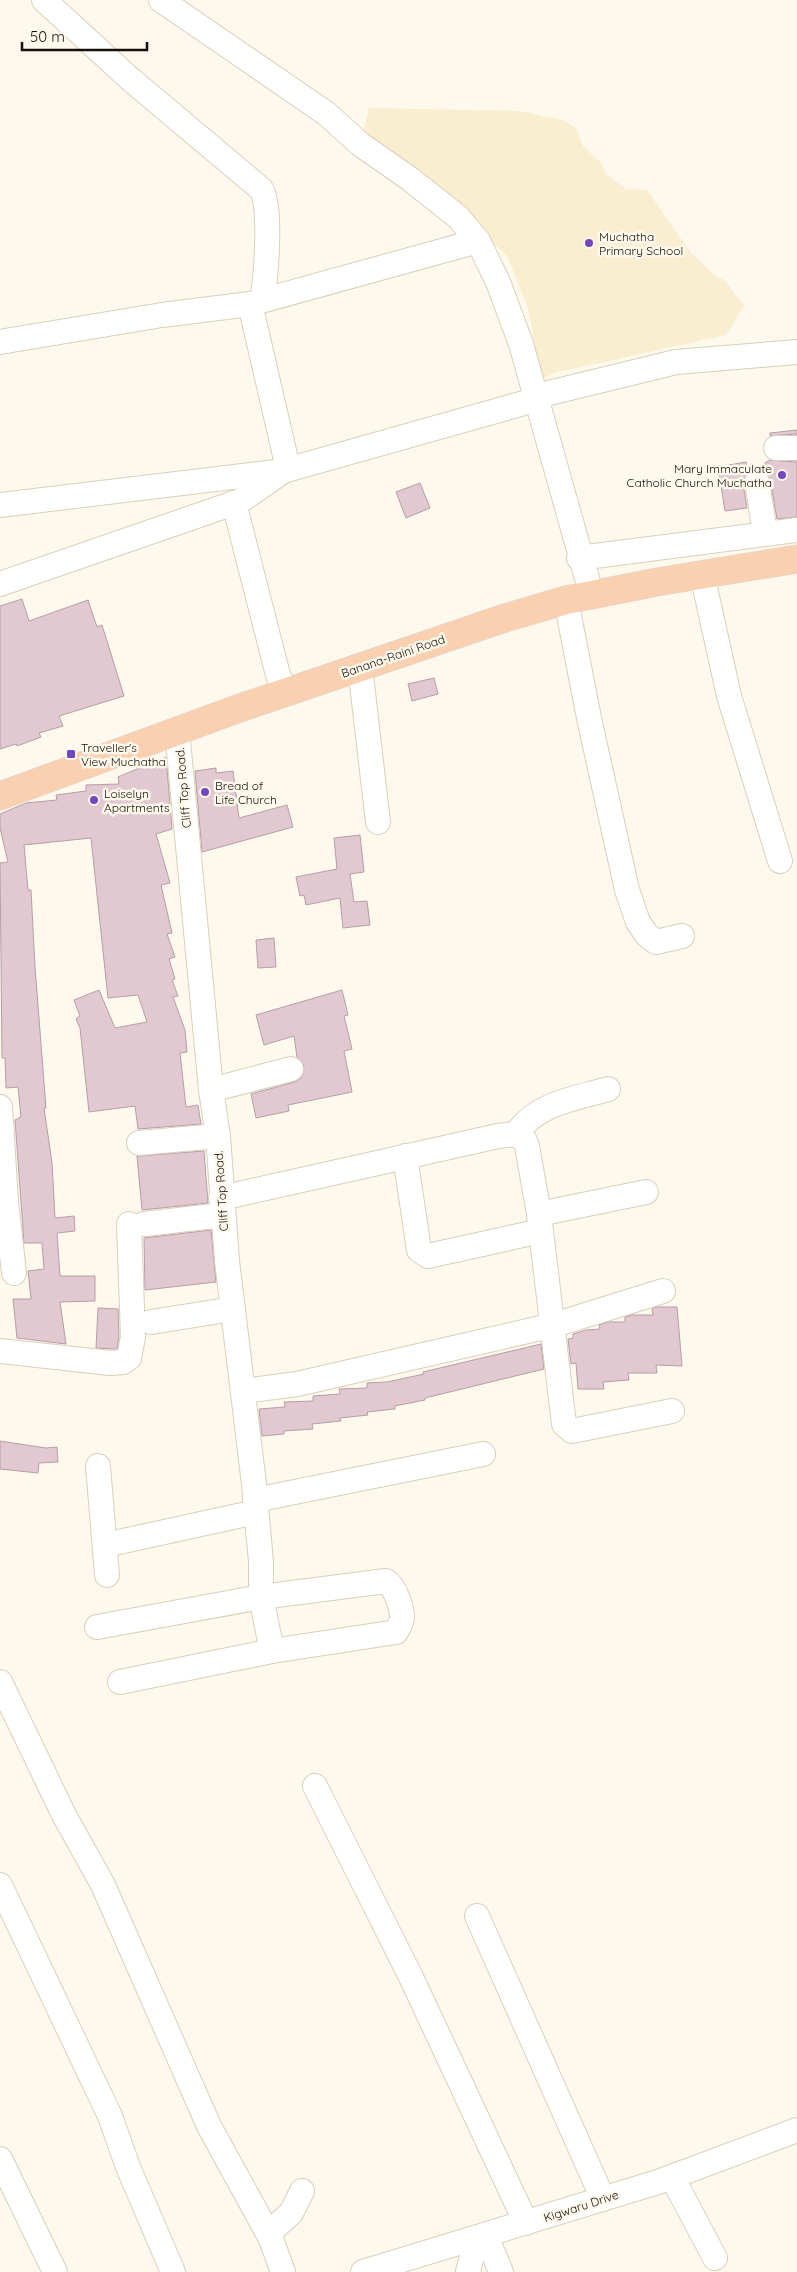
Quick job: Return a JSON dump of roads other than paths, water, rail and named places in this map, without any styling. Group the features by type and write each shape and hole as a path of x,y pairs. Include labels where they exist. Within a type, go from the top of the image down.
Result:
{"main road":[{"name":"Banana-Raini Road","path":"0,796 177,730 502,618 579,598 797,558"}],"street":[{"path":"44,0 129,78 261,189 267,202 265,284 256,302 285,469"},
{"path":"161,0 327,114 360,144 410,179 458,217 478,241 498,282 538,399 580,558 579,598 589,718 627,890 638,922 656,942 682,936"},
{"path":"0,342 162,315 256,302 478,241"},
{"path":"0,505 285,469 538,399 549,393 676,362 797,352"},
{"path":"0,584 234,503 247,497 285,469"},
{"path":"757,482 765,533"},
{"path":"234,503 274,660 286,692"},
{"path":"580,558 797,530"},
{"path":"702,574 729,696 780,861"},
{"path":"360,667 378,822"},
{"name":"Cliff Top Road.","path":"177,730 211,1090 218,1136 222,1206 256,1506 261,1562 261,1597 272,1651"},
{"path":"211,1090 291,1069"},
{"path":"516,1134 524,1122 537,1112 553,1104 608,1089"},
{"path":"0,1107 14,1273"},
{"path":"0,1351 110,1363 123,1362 129,1358 133,1337 136,1224 222,1206 405,1156 498,1136 516,1134 527,1146 554,1325 560,1403 567,1428 572,1430 672,1411"},
{"path":"139,1143 218,1136"},
{"path":"405,1156 420,1250 428,1256 646,1192"},
{"path":"244,1391 296,1384 554,1325 663,1291"},
{"path":"151,1322 233,1309"},
{"path":"105,1545 256,1506 484,1454"},
{"path":"98,1466 107,1575"},
{"path":"97,1627 261,1597 386,1581 394,1590 402,1613 401,1623 396,1632 272,1651 120,1682"},
{"path":"0,1682 64,1815 103,1885 209,2126 271,2239 282,2272"},
{"path":"315,1786 410,1977 526,2223"},
{"path":"0,1885 110,2116 128,2167 173,2272"},
{"path":"477,1916 603,2199"},
{"name":"Kigwaru Drive","path":"363,2272 603,2199 797,2130"},
{"path":"0,2158 55,2272"},
{"path":"672,2176 715,2258"},
{"path":"271,2239 272,2230 291,2213 302,2191"},
{"path":"468,2272 481,2237"},
{"path":"481,2237 501,2272"}],"place":[{"name":"Muchatha Primary School","path":"589,243"},
{"name":"Mary Immaculate Catholic Church Muchatha","path":"782,475"},
{"name":"Traveller's View Muchatha","path":"71,754"},
{"name":"Bread of Life Church","path":"205,792"},
{"name":"Loiselyn Apartments","path":"94,800"}]}
